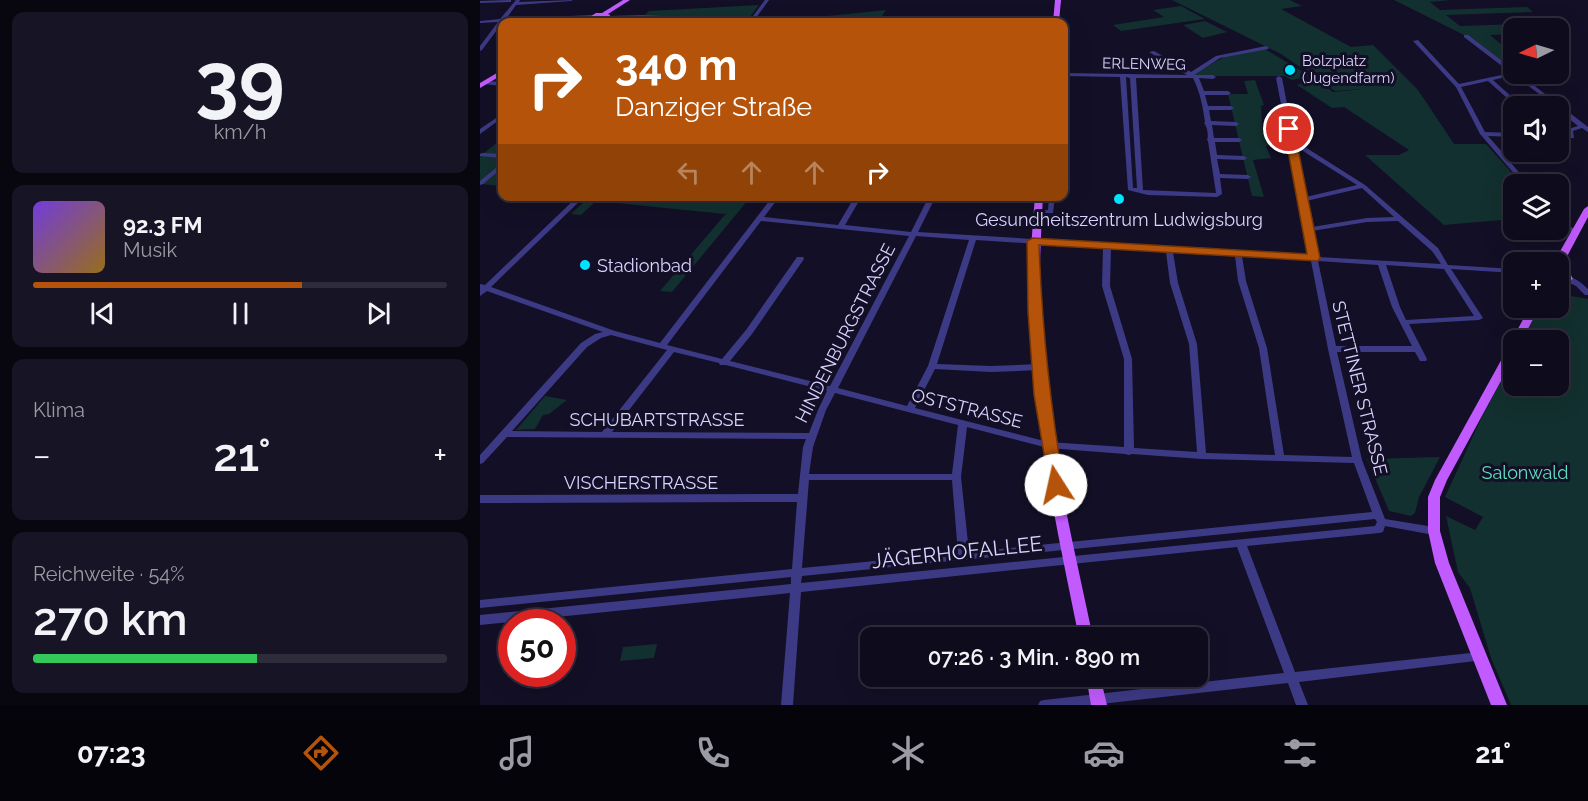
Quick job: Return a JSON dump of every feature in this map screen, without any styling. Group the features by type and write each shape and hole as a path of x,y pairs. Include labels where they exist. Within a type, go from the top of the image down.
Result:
{"main road":[{"path":"597,18 606,15 627,0"},
{"path":"1056,18 1058,0"},
{"path":"483,84 498,75"},
{"path":"1038,201 1033,241 1039,367 1048,445 1084,627"},
{"path":"1564,252 1588,211"},
{"path":"1499,705 1442,563 1434,531 1434,497 1503,366"},
{"path":"1096,687 1098,702"}],"street":[{"path":"481,2 571,0"},
{"path":"754,18 767,0"},
{"path":"504,18 514,2"},
{"path":"606,15 660,18"},
{"path":"480,22 498,20"},
{"path":"480,49 498,27"},
{"path":"1467,36 1503,65"},
{"path":"480,40 489,40"},
{"path":"1416,41 1458,86 1483,134 1517,174"},
{"path":"1191,76 1218,57 1266,48"},
{"path":"1123,76 1127,111 1130,189 1140,192 1219,194 1202,93 1191,76 1152,52"},
{"name":"ERLENWEG","path":"1068,74 1213,77"},
{"path":"1133,76 1140,192"},
{"path":"1458,86 1503,76"},
{"name":"STETTINER STRASSE","path":"1279,78 1332,349 1357,460 1380,519"},
{"path":"1489,79 1508,96"},
{"path":"1527,84 1543,96"},
{"path":"1202,93 1228,93"},
{"path":"1204,108 1232,108"},
{"path":"1127,111 1136,112"},
{"path":"1569,116 1585,128"},
{"path":"480,132 498,119"},
{"path":"1207,123 1236,124"},
{"path":"1569,137 1572,137 1570,130 1585,128"},
{"path":"1483,134 1503,135"},
{"path":"1210,140 1239,140"},
{"path":"1292,141 1363,186 1435,250 1479,318 1406,322"},
{"path":"482,155 498,156"},
{"path":"1213,157 1244,158"},
{"path":"1129,158 1138,159"},
{"path":"481,183 498,168"},
{"path":"1217,176 1248,177"},
{"path":"1303,200 1363,186"},
{"path":"480,294 484,287 577,201"},
{"path":"662,346 773,201"},
{"path":"840,227 856,201"},
{"name":"HINDENBURGSTRASSE","path":"787,705 799,570 804,477 812,436 832,391 930,201"},
{"path":"1037,213 1051,212 1052,201"},
{"path":"760,219 914,234 1503,270"},
{"path":"1308,230 1366,220 1401,219"},
{"path":"1569,228 1575,232"},
{"path":"909,410 932,366 973,237"},
{"path":"1107,246 1106,286 1128,359 1129,452"},
{"path":"1169,250 1174,283 1193,344 1202,456"},
{"path":"1238,254 1242,281 1263,348 1280,458"},
{"path":"723,363 749,332 800,259"},
{"path":"1381,262 1396,307 1406,322 1423,359"},
{"path":"1569,282 1579,284 1588,293"},
{"name":"OSTSTRASSE","path":"484,287 612,333 1048,445 1202,456 1357,460"},
{"path":"480,461 584,345 598,336 612,333"},
{"path":"604,435 672,349"},
{"path":"1332,349 1418,349"},
{"path":"932,366 991,369 1039,367"},
{"path":"963,424 956,477 964,556"},
{"name":"SCHUBARTSTRASSE","path":"503,434 812,436"},
{"path":"804,477 956,477"},
{"name":"VISCHERSTRASSE","path":"480,499 803,498"},
{"name":"JÄGERHOFALLEE","path":"480,604 799,570 1380,519 1434,531"},
{"name":"JÄGERHOFALLEE","path":"480,620 1379,529 1380,519"},
{"path":"1241,543 1302,705"},
{"path":"1044,705 1098,702 1480,657"}],"green space":[{"path":"1172,0 1290,0 1302,6 1281,9 1351,47 1373,45 1418,90 1454,144 1486,144 1513,174 1503,174 1503,220 1444,225 1365,155 1399,155 1409,150 1344,107 1332,108 1297,85 1302,83 1301,80 1312,77 1333,92 1363,89 1335,91 1281,54"},
{"path":"1394,0 1451,0 1430,2 1440,10 1527,7 1533,12 1446,15 1460,26 1503,25 1503,34 1490,35 1503,46 1503,57 1501,57 1503,65 1466,36"},
{"path":"759,5 749,18 641,18 649,11"},
{"path":"1181,6 1205,19 1121,31 1113,25 1164,17 1153,10"},
{"path":"886,10 881,18 807,18"},
{"path":"1205,21 1227,32 1203,38 1183,25"},
{"path":"1265,49 1310,76 1292,80 1284,76 1193,76 1192,74 1230,54"},
{"path":"1255,80 1264,105 1261,106 1263,135 1267,136 1271,145 1266,146 1271,158 1253,160 1264,197 1252,196 1228,94 1248,94 1244,81"},
{"path":"498,142 498,186 480,184 480,156"},
{"path":"585,201 596,201 581,215 571,214"},
{"path":"596,201 747,201 672,292 660,291 729,210 725,214"},
{"name":"Salonwald","path":"1569,296 1588,299 1588,705 1511,705 1491,658 1470,588 1458,572 1446,516 1475,530 1483,517 1445,497 1503,377 1503,396 1569,396 1569,330 1528,330 1533,318 1569,318"},
{"path":"545,396 567,400 549,414 543,415 535,429 516,430"},
{"path":"1440,457 1419,497 1415,513 1411,516 1389,511 1367,459"},
{"path":"657,644 654,658 620,661 623,647"}],"place":[{"name":"Bolzplatz (Jugendfarm)","path":"1290,70"},
{"name":"Gesundheitszentrum Ludwigsburg","path":"1119,199"},
{"name":"Stadionbad","path":"585,265"}],"route":[{"path":"1056,485 1041,395 1033,241 1314,258 1289,129"}]}
